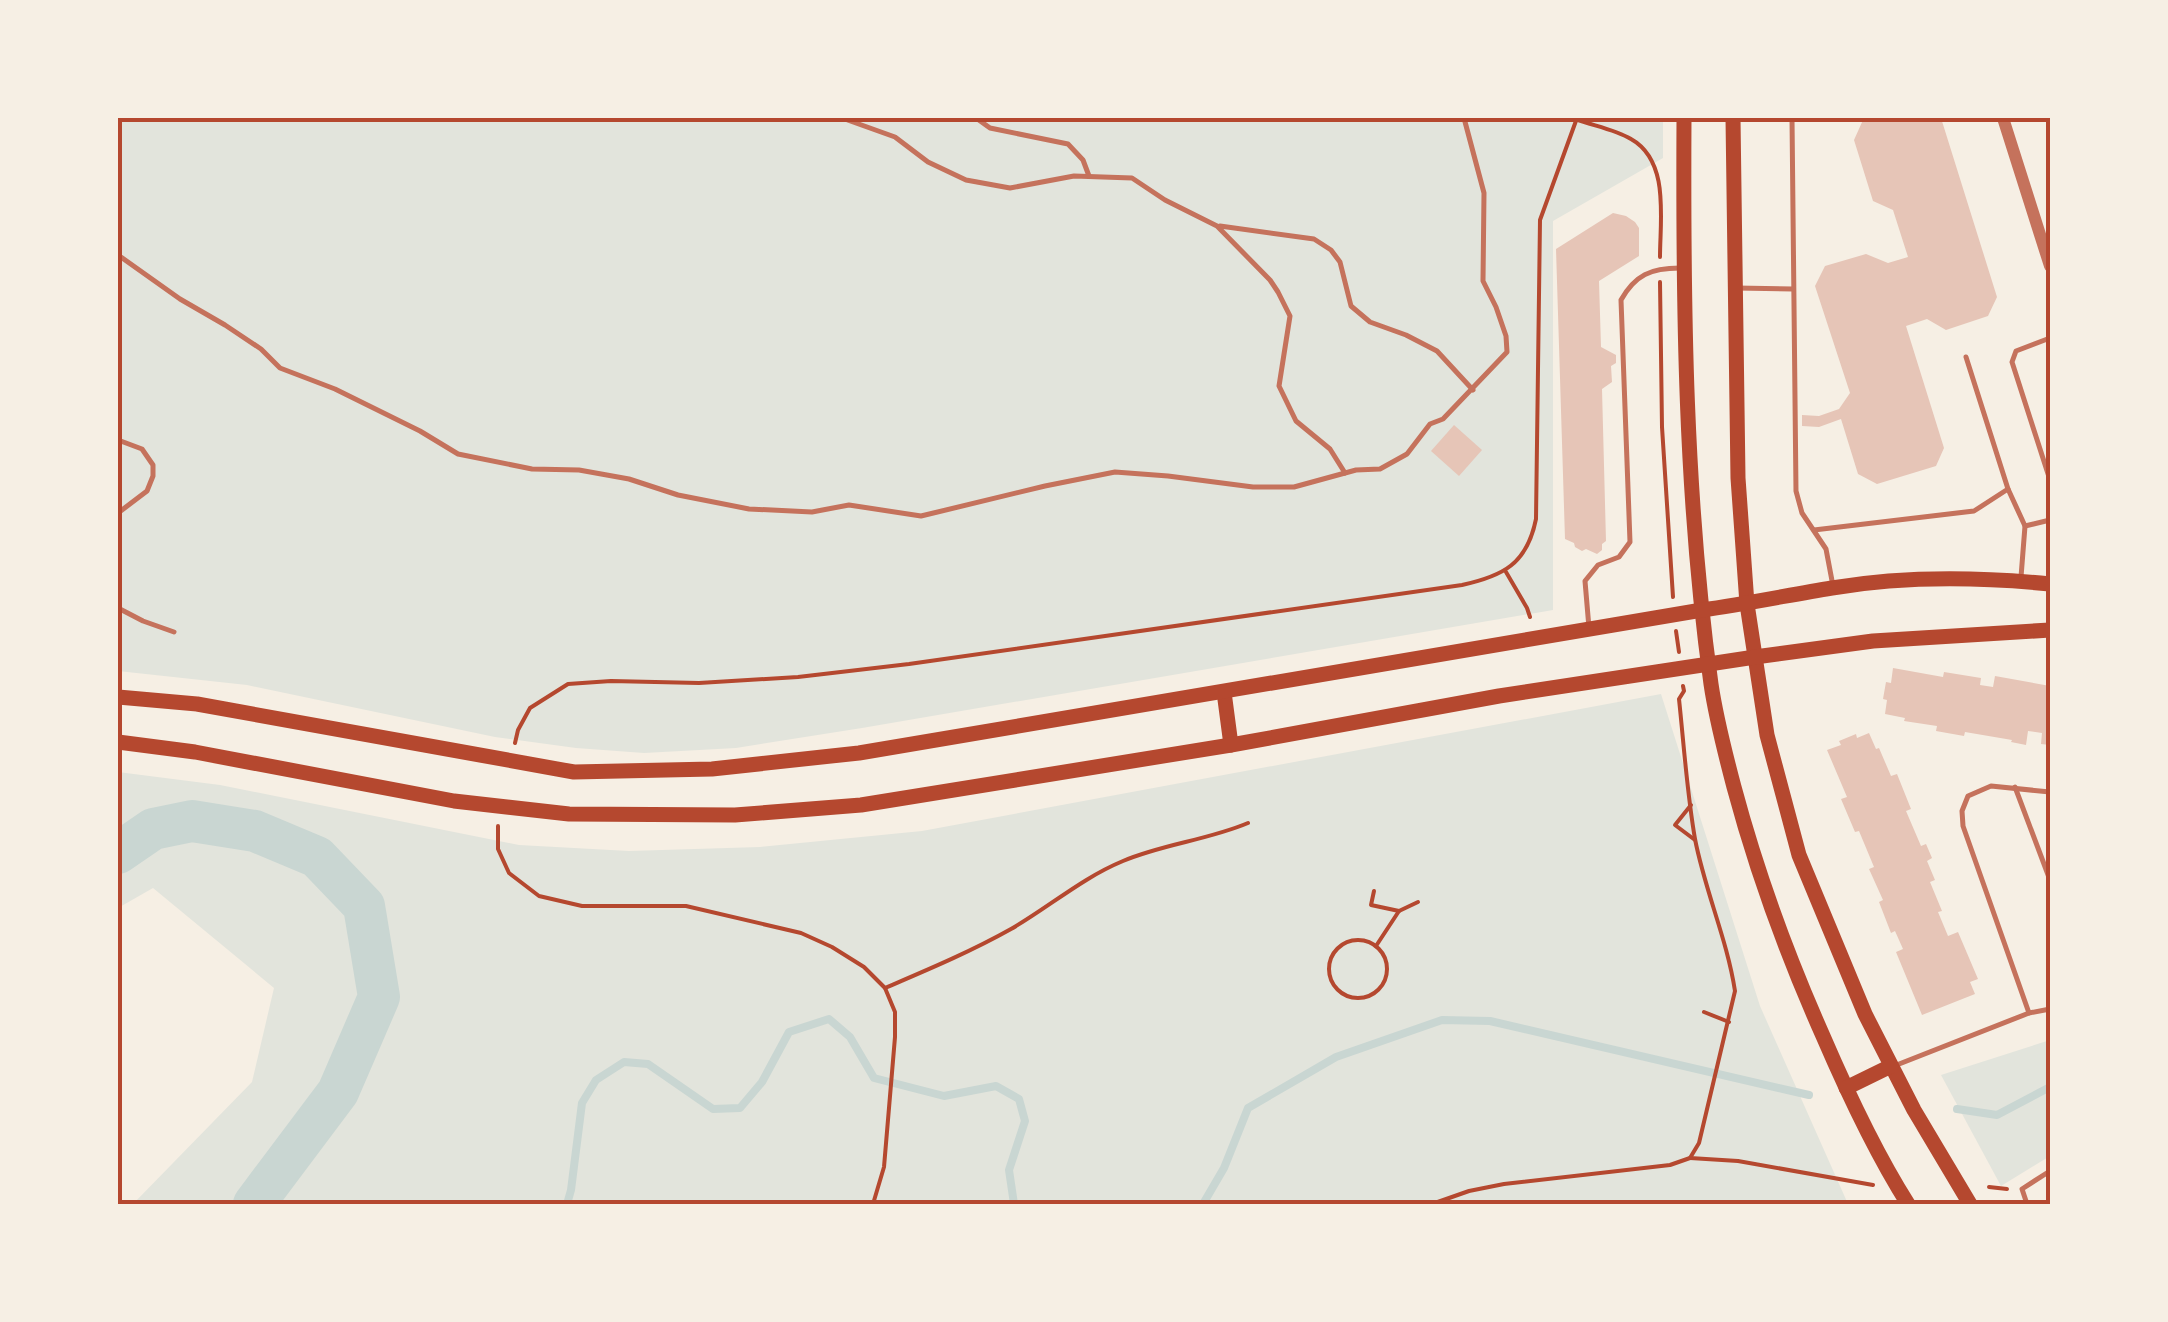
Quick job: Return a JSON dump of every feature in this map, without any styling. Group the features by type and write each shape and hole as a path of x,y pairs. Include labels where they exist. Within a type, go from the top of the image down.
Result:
{"main road":[{"path":"1684,118 1686,377 1711,687 1728,764 1767,899 1846,1088 1908,1204"},
{"path":"1733,118 1738,478 1747,604 1767,735 1799,855 1865,1014 1914,1110 1970,1204"},
{"path":"118,697 197,704 574,772 712,769 822,758 1833,588 1890,581 2050,584"},
{"path":"118,742 196,752 454,801 569,814 735,815 810,811 1755,657 1873,641 2050,630"},
{"path":"1224,692 1231,744"},
{"path":"1846,1088 1892,1066"}],"street":[{"path":"2003,118 2044,227 2050,266"}],"lane":[{"path":"842,118 895,137 928,162 966,180 1010,188 1074,176 1132,178 1165,200 1218,226 1314,239 1331,250 1340,262 1351,306 1370,322 1437,351 1473,390"},
{"path":"976,118 990,128 1068,144 1083,160 1089,176"},
{"path":"118,256 261,349 280,368 335,388 458,454 532,469 579,470 629,479 678,495 749,509 812,512 849,505 920,516 1115,472 1253,487 1294,487 1356,470 1380,468 1407,454 1430,424 1443,419 1507,352 1496,306 1483,281 1484,193 1464,118"},
{"path":"1792,118 1796,491 1802,513 1826,550 1833,588"},
{"path":"1218,226 1278,292 1290,316 1279,386 1296,422 1330,449 1345,473"},
{"path":"1588,629 1585,581 1598,565 1619,557 1630,542 1620,300 1631,283 1660,268 1683,268"},
{"path":"1735,288 1793,289"},
{"path":"2050,338 2016,351 2012,362 2050,480"},
{"path":"1966,357 2008,489 2025,526 2020,581"},
{"path":"118,440 142,449 153,466 153,476 146,491 118,513"},
{"path":"1814,530 1974,511 2008,489"},
{"path":"2025,526 2050,520"},
{"path":"118,608 174,632"},
{"path":"2028,1014 1963,826 1962,811 1968,796 1990,786 2050,792"},
{"path":"2015,787 2050,880"},
{"path":"1892,1066 2050,1009"},
{"path":"2027,1204 2022,1189 2050,1170"}],"path":[{"path":"514,747 530,708 568,684 798,678 1442,588 1488,580 1506,572 1532,535 1536,519 1540,220 1576,118 1642,146 1653,158 1659,177 1662,427 1674,615 1684,691 1679,699 1696,840 1735,991 1699,1143 1690,1158"},
{"path":"1506,572 1530,617"},
{"path":"1690,805 1676,825 1696,840"},
{"path":"500,815 498,849 509,873 539,896 582,906 686,906 801,933 864,967 884,988 894,1012 895,1038 884,1167 873,1204"},
{"path":"884,988 1013,928 1122,861 1248,824"},
{"path":"1374,890 1370,905 1399,911"},
{"path":"1376,946 1399,911 1418,902"},
{"path":"1365,941 1376,946 1387,968 1379,990 1357,998 1336,988 1330,977 1330,965 1342,945 1365,941"},
{"path":"1704,1012 1729,1022"},
{"path":"1432,1204 1504,1184 1670,1166 1690,1158 1738,1162 1873,1185"},
{"path":"1989,1188 2022,1189"}],"shaded area":[{"path":"118,118 1663,118 1663,158 1553,221 1553,610 736,748 644,753 495,737 247,685 118,671"},
{"path":"1661,694 1760,1006 1848,1204 133,1204 252,1082 274,988 153,888 118,908 118,772 220,785 519,845 629,851 760,847 922,831"},
{"path":"2050,1040 2050,1156 2001,1186 1941,1075"}],"building":[{"path":"1941,118 1997,297 1988,316 1946,330 1927,319 1906,326 1944,448 1936,466 1877,484 1858,474 1841,419 1819,427 1802,426 1802,415 1819,416 1839,409 1850,393 1815,286 1825,266 1866,254 1888,263 1908,257 1893,210 1873,201 1854,140 1863,120"},
{"path":"1613,213 1626,216 1639,228 1639,256 1599,281 1601,347 1616,355 1616,363 1611,366 1612,382 1602,389 1606,541 1597,554 1582,551 1565,539 1556,249"},
{"path":"1454,425 1482,450 1459,476 1431,451"},
{"path":"1893,668 1943,677 1944,672 1981,678 1980,685 1993,687 1995,676 2050,686 2050,745 2041,744 2042,733 2028,731 2026,745 1965,732 1964,736 1936,731 1937,726 1885,714 1887,700 1883,699"},
{"path":"1869,733 1891,776 1897,774 1911,809 1906,811 1921,846 1926,844 1932,858 1927,861 1935,880 1930,882 1948,936 1958,932 1978,979 1970,982 1975,994 1922,1015 1896,952 1903,949 1895,931 1891,933 1879,902 1883,900 1869,869 1874,867 1841,799 1847,797 1827,750 1856,734 1857,738"}],"waterway":[{"path":"118,853 153,829 192,821 255,831 317,857 364,906 379,997 338,1092 254,1204"},
{"path":"567,1204 582,1103 596,1080 624,1062 648,1064 713,1109 740,1108 762,1082 789,1032 829,1019 850,1037 874,1078 944,1096 996,1086 1019,1099 1025,1121 1009,1170 1014,1204"},
{"path":"1203,1204 1224,1168 1248,1108 1336,1057 1442,1020 1490,1021 1809,1095"},
{"path":"1957,1109 1997,1115 2050,1087"}]}
